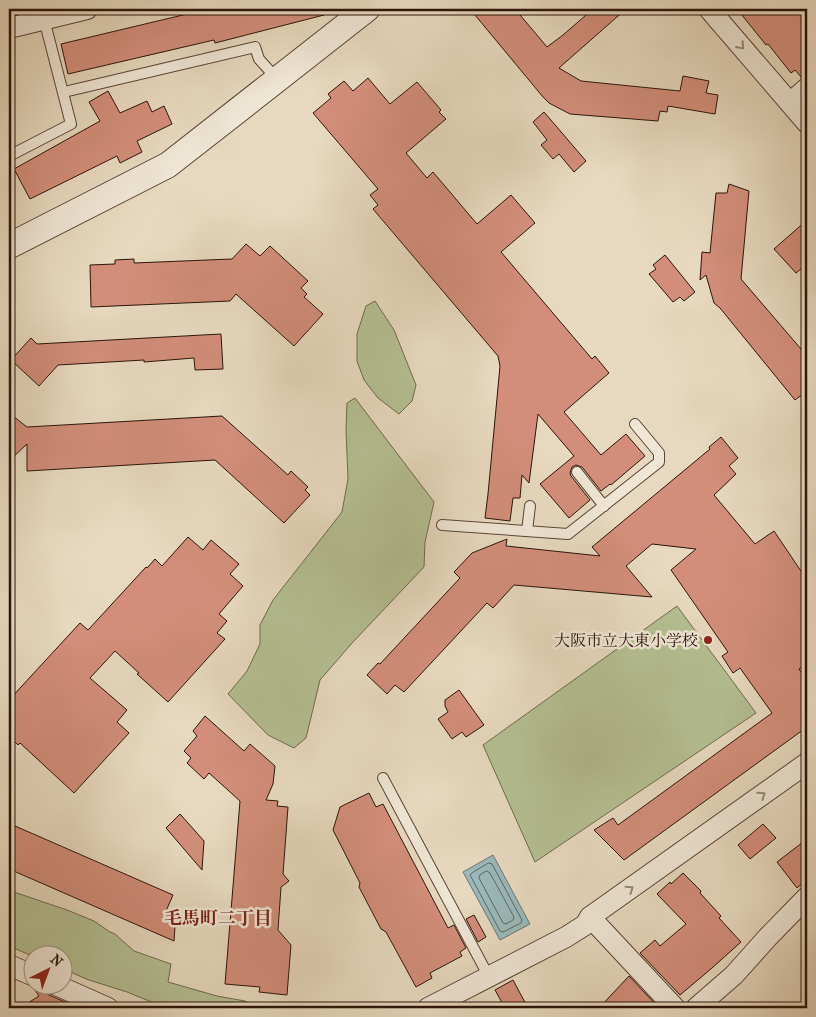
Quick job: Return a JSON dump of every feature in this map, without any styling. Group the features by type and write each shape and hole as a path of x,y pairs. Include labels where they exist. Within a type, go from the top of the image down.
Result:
{"street":[{"path":"9,28 87,9"},
{"path":"709,9 807,123"},
{"path":"9,244 168,165 278,79 356,12"},
{"path":"790,103 807,88"},
{"path":"428,1008 566,937 585,925 590,917 807,763"},
{"path":"696,1008 734,975 807,897"},
{"path":"590,917 675,1008"},
{"path":"9,965 22,971"},
{"path":"72,992 108,1008"}],"lane":[{"path":"9,156 71,124 44,19"},
{"path":"64,92 255,46 259,59 278,79"},
{"path":"442,525 568,534 659,462 659,453 635,424"},
{"path":"577,472 604,506"},
{"path":"527,531 530,506"},
{"path":"383,778 489,977"}],"green space":[{"path":"375,301 394,330 416,385 412,401 399,414 378,398 364,380 357,361 357,334 366,306"},
{"path":"355,398 434,502 425,542 424,567 320,680 306,738 294,748 268,735 228,694 247,671 260,644 260,625 273,600 342,512 348,479 347,403"},
{"path":"677,606 756,713 535,862 483,745"},
{"path":"11,891 67,910 94,921 115,934 134,951 171,964 168,982 217,996 245,1001 256,1008 166,1008 72,973 72,944 22,944 22,952 9,946 9,892"}],"water":[{"path":"493,855 530,924 500,940 463,872"}],"building":[{"path":"208,9 324,9 324,15 215,43 214,40 68,74 61,44"},
{"path":"470,9 515,9 547,47 593,9 626,9 559,68 581,81 680,91 683,76 709,81 706,93 718,95 715,114 668,106 667,112 660,111 658,121 570,114 549,103 543,97"},
{"path":"737,9 807,9 807,76 802,78 795,70 791,73"},
{"path":"368,78 390,104 417,82 441,110 439,112 446,119 406,153 427,178 433,172 477,224 511,195 535,223 501,252 592,359 595,356 609,373 564,412 601,455 626,434 645,456 611,485 601,491 582,467 576,465 572,467 571,476 590,500 569,518 540,484 574,456 538,414 529,483 522,475 520,498 513,498 510,521 485,518 500,366 498,356 373,209 378,205 370,195 378,189 313,113 331,98 328,94 344,81 353,91"},
{"path":"108,91 120,113 147,101 152,112 164,106 172,124 137,141 142,152 120,163 117,156 30,199 14,169 100,121 89,102"},
{"path":"544,112 586,161 574,172 559,154 553,159 541,145 547,140 533,122"},
{"path":"729,184 749,191 741,279 807,356 807,391 795,400 714,303 706,275 700,280 702,252 710,253 716,193 727,193"},
{"path":"807,220 807,264 796,273 774,249"},
{"path":"246,244 260,256 270,246 308,281 301,288 307,294 304,297 323,314 294,346 236,294 230,301 91,307 90,265 115,264 115,260 134,259 134,263 232,259"},
{"path":"665,255 695,292 684,301 680,297 673,302 649,274 656,269 653,265"},
{"path":"221,334 223,369 195,370 194,358 58,365 39,386 11,360 31,338 37,344"},
{"path":"9,413 27,427 222,416 288,475 291,471 308,487 305,490 310,495 284,523 215,460 27,471 27,444 9,461"},
{"path":"721,437 738,458 729,466 736,474 714,495 755,544 774,531 807,580 807,663 799,669 807,681 807,727 624,860 594,830 613,818 618,825 772,713 740,668 733,673 722,656 728,652 671,570 696,549 652,544 626,566 652,597 514,585 493,608 487,603 404,692 395,685 387,694 367,675 378,663 380,664 460,578 454,572 472,553 507,539 506,546 600,556 592,547 710,449 709,447"},
{"path":"188,537 203,550 211,540 239,564 230,574 243,586 219,614 227,621 217,633 225,639 168,702 115,651 90,678 127,710 117,722 129,733 74,793 20,743 18,745 9,736 9,700 80,623 88,630 146,567 155,559 162,566"},
{"path":"459,690 484,725 466,737 462,732 452,739 438,719 448,712 445,700"},
{"path":"205,716 244,751 250,744 275,766 273,784 266,800 278,801 277,806 288,807 283,874 289,881 281,887 278,930 291,945 287,995 259,992 260,987 225,984 240,801 209,773 204,779 187,763 191,758 184,751 197,736 193,731"},
{"path":"369,793 376,807 383,804 448,928 454,925 466,948 460,952 462,956 430,973 432,978 416,987 386,932 381,929 333,830 340,807"},
{"path":"180,814 204,841 202,870 166,828"},
{"path":"763,824 776,838 750,859 738,845"},
{"path":"15,826 173,895 166,911 176,911 174,941 9,869 9,842"},
{"path":"807,839 807,879 797,888 777,862"},
{"path":"683,873 701,891 700,893 721,916 719,918 741,942 680,995 640,953 655,940 660,946 686,924 657,894"},
{"path":"474,915 486,937 478,942 466,919"},
{"path":"629,976 659,1008 599,1008"},
{"path":"513,980 528,1008 505,1008 495,990"},
{"path":"38,994 48,994 79,1008 20,1008 39,996"}],"place":[{"name":"大阪市立大東小学校","path":"708,640"}],"district":[{"name":"毛馬町二丁目","path":"218,918"}]}
